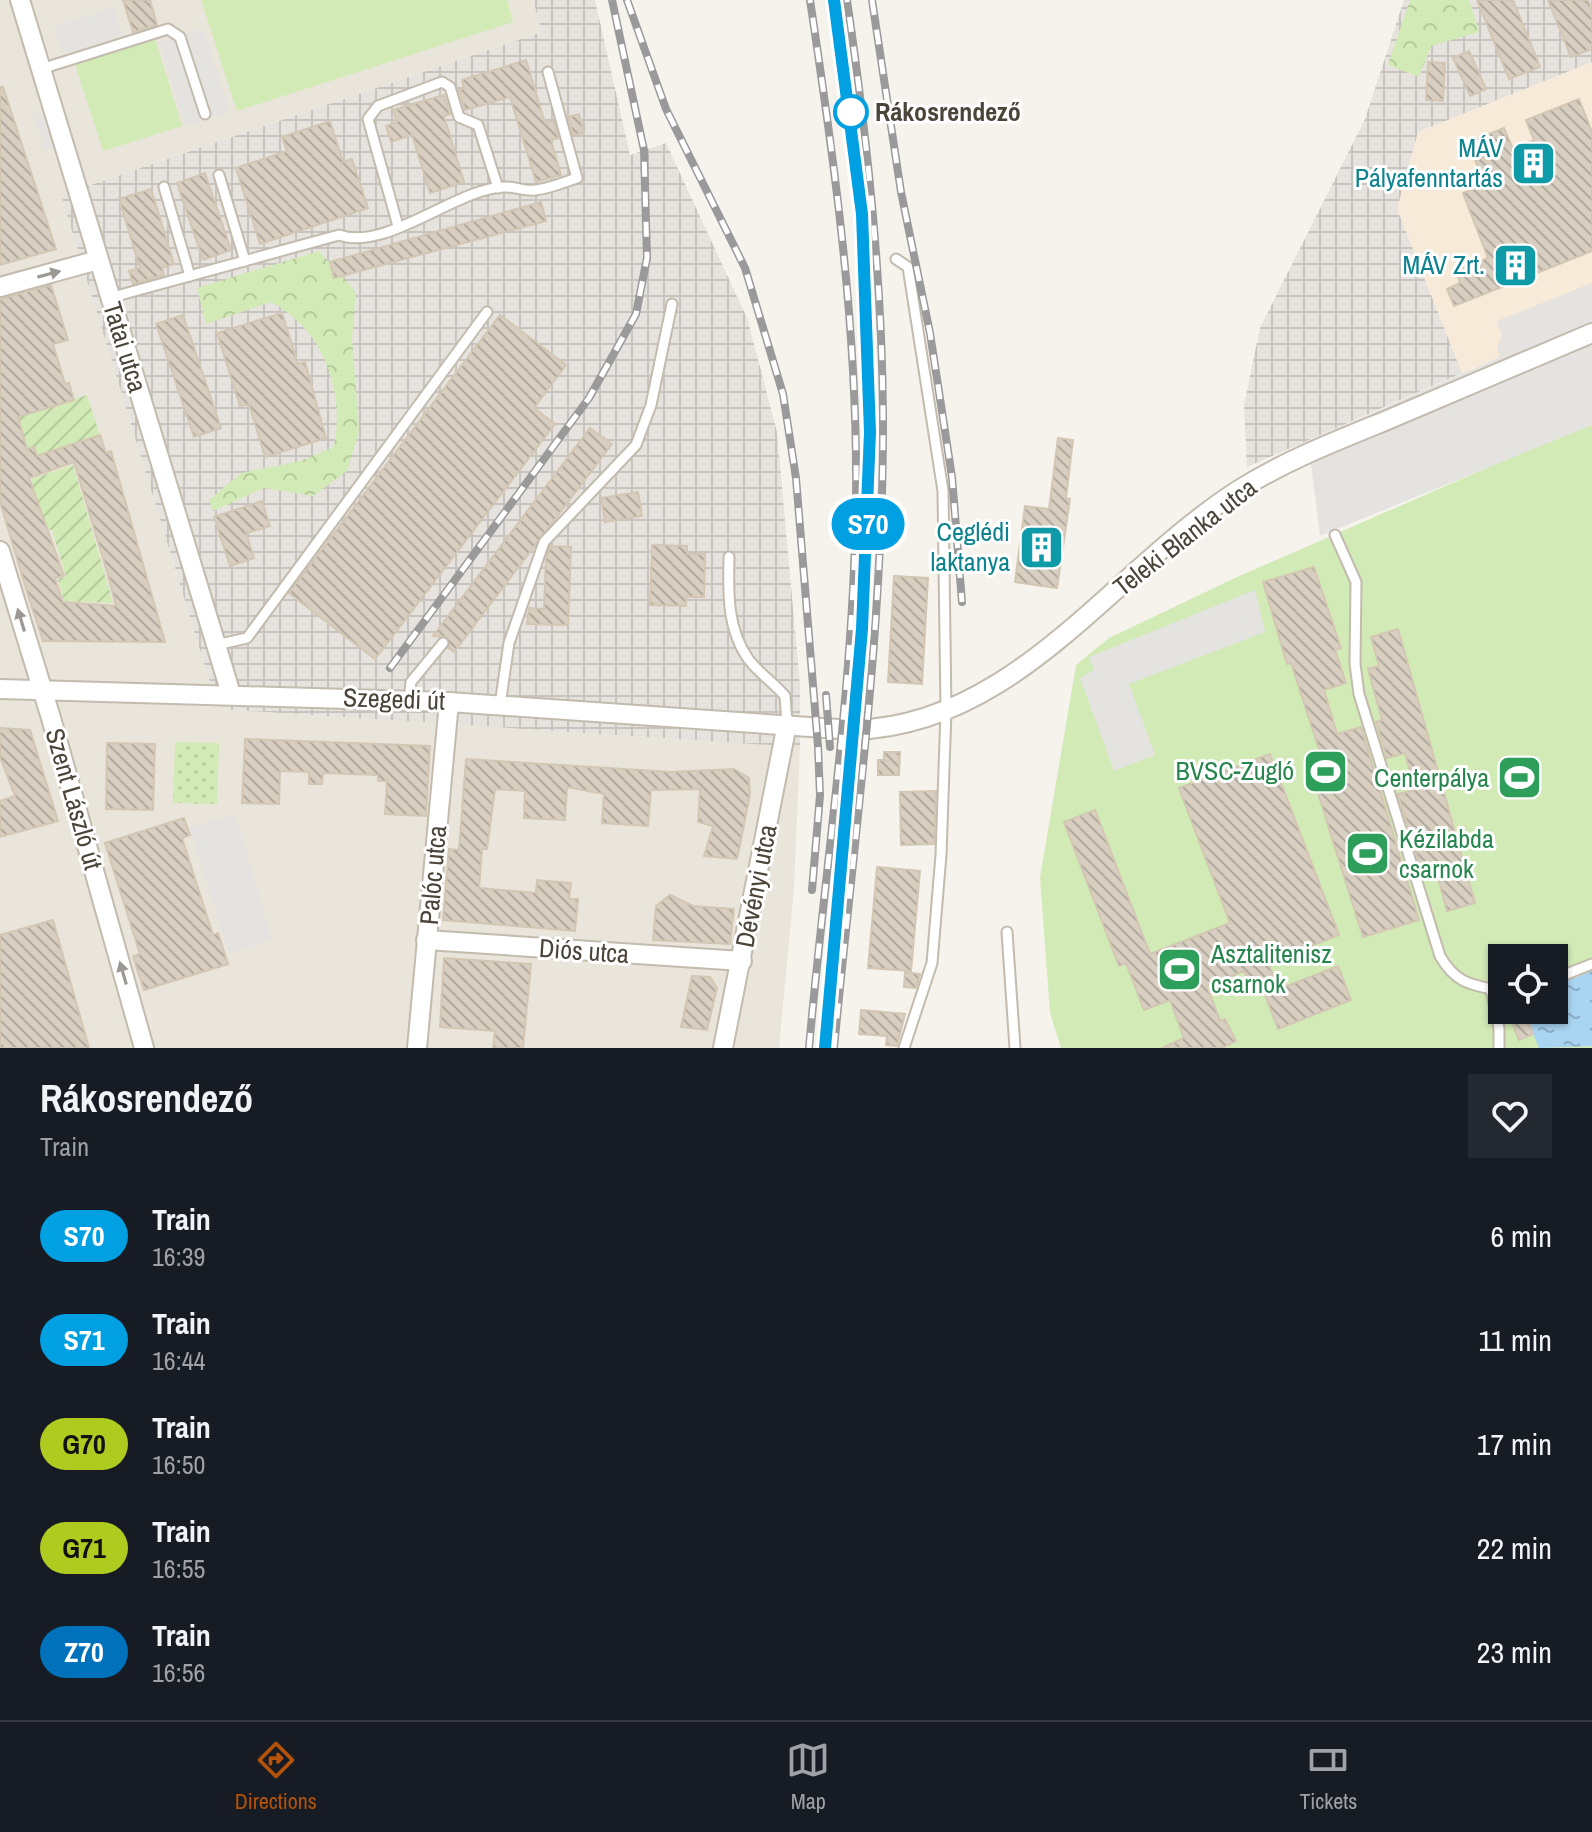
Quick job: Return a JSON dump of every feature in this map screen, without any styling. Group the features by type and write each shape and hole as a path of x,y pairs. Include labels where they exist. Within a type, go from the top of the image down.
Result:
{"street":[{"name":"Tatai utca","path":"20,0 231,694"},
{"path":"0,287 98,260"},
{"name":"Teleki Blanka utca","path":"787,724 853,730 880,729 902,726 946,711 1050,647 1130,576 1240,489 1284,464 1592,333"},
{"name":"Szent László út","path":"0,551 43,690 144,1048"},
{"name":"Szegedi út","path":"0,689 409,700 787,724"},
{"name":"Palóc utca","path":"417,1048 449,702"},
{"name":"Dévényi utca","path":"723,1048 787,724"},
{"name":"Diós utca","path":"426,940 742,961"}],"lane":[{"path":"41,70 168,29 180,37 205,114"},
{"path":"109,298 339,235 354,240 498,188 535,190 577,178 548,72"},
{"path":"398,226 368,119 378,106 442,82 450,87 459,117 478,125 498,188"},
{"path":"219,175 245,261"},
{"path":"164,187 190,276"},
{"path":"896,259 908,267 943,491 946,711 941,855 932,963 904,1048"},
{"path":"500,705 509,643 544,542 636,445 651,405 672,304"},
{"path":"216,645 247,638 487,312"},
{"path":"1335,535 1356,582 1355,664 1359,694 1440,956 1451,975 1488,988"},
{"path":"729,557 728,600 735,633 749,660 785,696 787,724"},
{"path":"409,700 411,682 443,643"},
{"path":"1007,932 1015,1048"},
{"path":"1568,973 1592,964"},
{"path":"1496,1024 1499,1048"}],"shaded area":[{"path":"0,0 533,0 542,32 61,195 218,709 800,747 794,888 779,1048 0,1048"},
{"path":"533,0 595,0 630,155 666,143 747,318 777,432 800,685 800,747 218,709 61,195 542,32"},
{"path":"1404,0 1592,0 1592,62 1418,132 1397,209 1462,373 1247,467 1244,405 1260,328 1365,119"},
{"path":"114,7 122,36 63,55 54,26"},
{"path":"203,28 230,112 185,126 159,42"},
{"path":"1592,62 1592,318 1462,373 1397,209 1418,132"},
{"path":"45,113 55,147 45,150 34,117"},
{"path":"1592,283 1592,425 1320,536 1308,441 1500,357 1497,347 1502,336 1497,321"},
{"path":"1255,590 1265,632 1129,684 1155,755 1114,771 1080,678 1094,670 1089,657"},
{"path":"235,814 272,939 229,954 189,828"}],"green space":[{"path":"201,0 507,0 513,22 237,111"},
{"path":"1410,0 1469,0 1479,32 1431,46 1419,77 1388,65"},
{"path":"155,39 182,126 103,151 75,64"},
{"path":"319,251 356,292 352,337 359,431 347,471 313,496 264,488 213,511 209,500 241,473 301,461 334,447 336,404 333,383 317,345 305,328 289,314 271,302 206,324 197,288"},
{"path":"87,395 100,435 37,456 34,447 27,449 18,417"},
{"name":"BVSC-Zugló","path":"1592,422 1592,1048 1061,1048 1050,1013 1040,877 1076,665 1109,638 1235,578"},
{"path":"73,465 113,603 64,601 58,579 66,577 52,530 45,529 31,479"},
{"path":"175,742 219,743 217,804 173,803"}],"water":[{"path":"1592,971 1592,1046 1539,1048 1530,1024 1568,1024 1568,980"}],"building":[{"path":"123,0 150,0 157,25 133,32"},
{"path":"1477,0 1513,0 1540,67 1509,79"},
{"path":"1548,0 1588,0 1592,10 1592,49 1571,57"},
{"path":"1469,51 1486,89 1470,96 1453,58"},
{"path":"526,60 545,123 554,121 558,138 551,140 561,175 536,182 510,97 465,110 459,90 464,88 462,80"},
{"path":"1428,62 1445,63 1443,101 1426,100"},
{"path":"0,87 3,87 56,249 0,265"},
{"path":"444,95 450,114 444,116 464,182 430,193 412,135 391,142 386,126 397,122 393,110"},
{"name":"MÁV Pályafenntartás","path":"1579,99 1592,132 1592,251 1454,306 1447,289 1460,283 1456,271 1488,258 1463,193 1485,185 1468,142 1504,128 1513,149 1534,140 1526,120"},
{"path":"579,114 584,133 573,135 568,117"},
{"path":"330,121 343,162 352,159 368,208 260,244 236,168 287,151 282,137"},
{"path":"205,173 231,250 203,260 177,183"},
{"path":"151,189 174,264 162,268 164,275 133,284 129,271 140,268 119,199"},
{"path":"541,202 546,221 334,278 330,262"},
{"path":"51,285 68,340 53,344 65,384 69,383 74,400 18,417 27,449 34,447 37,456 100,435 106,453 111,451 165,642 43,641 0,502 0,299","holes":["74,462 116,606 63,602 55,578 64,576 29,478"]},
{"path":"282,313 298,364 305,362 326,438 265,457 249,404 240,406 217,333"},
{"path":"183,315 221,428 194,437 156,324"},
{"path":"500,315 566,365 534,408 555,424 375,659 289,593"},
{"path":"590,428 612,444 454,652 449,648 447,637 433,636"},
{"name":"Ceglédi laktanya","path":"1058,438 1073,440 1066,498 1070,499 1057,588 1015,582 1025,506 1049,509"},
{"path":"638,492 642,516 605,522 601,498"},
{"path":"262,501 270,526 246,533 254,558 230,566 214,517"},
{"path":"652,545 687,546 687,554 705,554 704,597 686,597 686,606 650,605"},
{"path":"550,546 571,547 568,625 527,624 529,608 544,609 546,560"},
{"path":"1314,567 1341,648 1335,650 1346,683 1324,690 1337,734 1361,727 1419,920 1363,937 1316,787 1330,783 1291,663 1287,664 1263,582"},
{"path":"894,576 928,578 922,684 888,682"},
{"path":"1398,629 1475,903 1447,911 1437,874 1424,878 1398,794 1415,790 1405,753 1387,758 1376,722 1382,720 1368,669 1379,666 1371,637"},
{"path":"0,728 30,730 58,821 0,837 0,801 15,796 0,757"},
{"path":"245,739 430,746 426,816 385,814 387,781 378,781 378,775 323,773 322,784 309,784 309,772 280,771 279,804 242,803"},
{"path":"107,743 155,744 153,810 106,809"},
{"path":"884,752 900,752 899,775 878,775 878,760 884,760"},
{"path":"1270,754 1339,935 1268,963 1279,989 1338,966 1351,1000 1278,1029 1261,984 1251,988 1244,971 1207,986 1220,1021 1225,1019 1236,1041 1222,1048 1162,1048 1184,1038 1170,1000 1144,1010 1126,963 1119,966 1064,822 1095,810 1150,954 1230,923 1179,788"},
{"path":"466,759 671,772 734,769 749,778 750,795 737,859 704,856 713,826 698,822 700,789 651,790 648,826 602,823 604,794 567,787 565,820 524,818 525,791 495,789 487,849 482,849 479,888 536,893 537,880 571,883 569,899 578,899 575,931 443,920 449,849 459,850"},
{"path":"936,791 934,844 901,845 900,792"},
{"path":"184,818 190,835 182,838 213,935 218,933 228,964 144,990 133,956 140,954 105,843"},
{"path":"877,867 920,871 911,971 868,968"},
{"path":"670,895 693,906 734,909 730,944 653,940 656,906"},
{"path":"53,920 89,1048 0,1048 0,935"},
{"path":"444,958 531,964 523,1048 493,1048 495,1031 440,1027"},
{"path":"905,972 920,974 916,988 904,987"},
{"path":"692,976 710,977 717,988 707,1030 681,1027"},
{"path":"861,1010 905,1014 897,1046 886,1045 887,1036 859,1034"},
{"path":"1513,1024 1529,1024 1533,1034 1519,1040"}],"railway":[{"path":"390,668 589,398 636,314 647,258 644,150 612,0"},
{"path":"627,0 666,109 745,268 783,394 796,478 818,746 820,795 812,890"},
{"path":"809,1048 850,637 856,499 849,311 836,187 810,0"},
{"path":"834,0 853,141 865,282 870,424 866,566"},
{"path":"834,1048 873,653 879,573 883,415 880,310 872,207 847,0"},
{"path":"872,0 901,192 930,333 952,477 962,602"},
{"path":"849,777 858,678"},
{"path":"826,695 830,747"}],"train":[{"name":"S70","path":"825,1048 868,547 870,432 862,214 834,0"}],"place":[{"name":"Rákosrendező","path":"851,112"},
{"name":"MÁV Pályafenntartás","path":"1534,163"},
{"name":"MÁV Zrt.","path":"1516,265"},
{"name":"Ceglédi laktanya","path":"1041,547"},
{"name":"BVSC-Zugló","path":"1325,771"},
{"name":"Centerpálya","path":"1520,778"},
{"name":"Kézilabda csarnok","path":"1368,854"},
{"name":"Asztalitenisz csarnok","path":"1180,969"}]}
